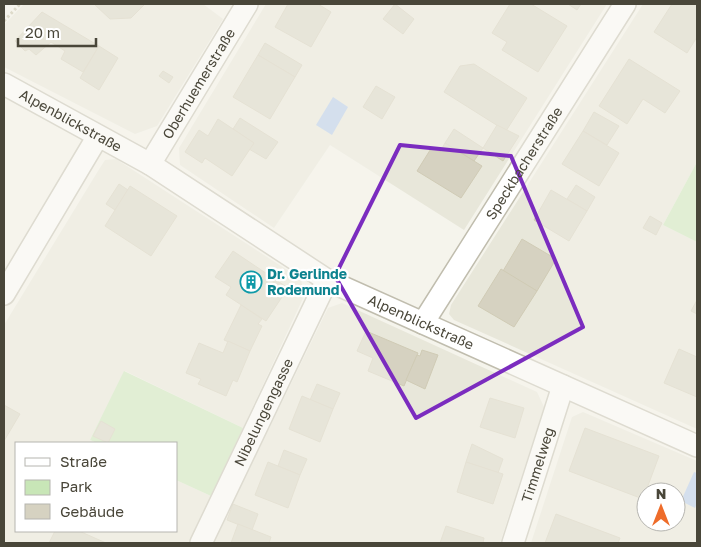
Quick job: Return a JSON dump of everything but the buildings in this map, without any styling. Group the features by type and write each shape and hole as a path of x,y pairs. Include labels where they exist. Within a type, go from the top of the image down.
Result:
{"street":[{"name":"Oberhuemerstraße","path":"150,164 247,4"},
{"name":"Speckbacherstraße","path":"423,323 625,4"},
{"name":"Alpenblickstraße","path":"4,84 150,164 327,280 697,446"},
{"path":"4,294 98,136"},
{"name":"Nibelungengasse","path":"201,543 327,280"},
{"name":"Timmelweg","path":"513,543 563,386"}],"path":[{"path":"4,21 20,4"}],"highlighted area":[{"path":"400,145 511,156 583,327 416,418 335,276"}],"shaded area":[{"path":"24,4 203,4 223,19 157,126 135,134 4,67 4,25"},
{"path":"266,4 607,4 464,230 330,145 274,228 180,165 179,148"},
{"path":"643,4 697,4 697,162 663,225 697,242 697,429 454,320 449,314 451,305"},
{"path":"116,159 301,279 304,296 243,428 125,371 90,440 95,442 15,442 15,532 178,532 178,481 211,496 189,543 4,543 4,325 105,160"},
{"path":"342,303 537,392 544,407 500,543 213,543 328,308"},
{"path":"583,412 697,461 697,543 531,543 572,417"}],"green space":[{"path":"697,162 697,242 663,225"},
{"path":"124,371 243,428 211,496 178,481 178,442 95,442 90,440"}],"water":[{"path":"333,97 348,107 332,135 316,125"},
{"path":"694,472 697,473 697,503 695,508 686,504 686,490"}],"place":[{"name":"Dr. Gerlinde Rodemund","path":"251,282"}]}
